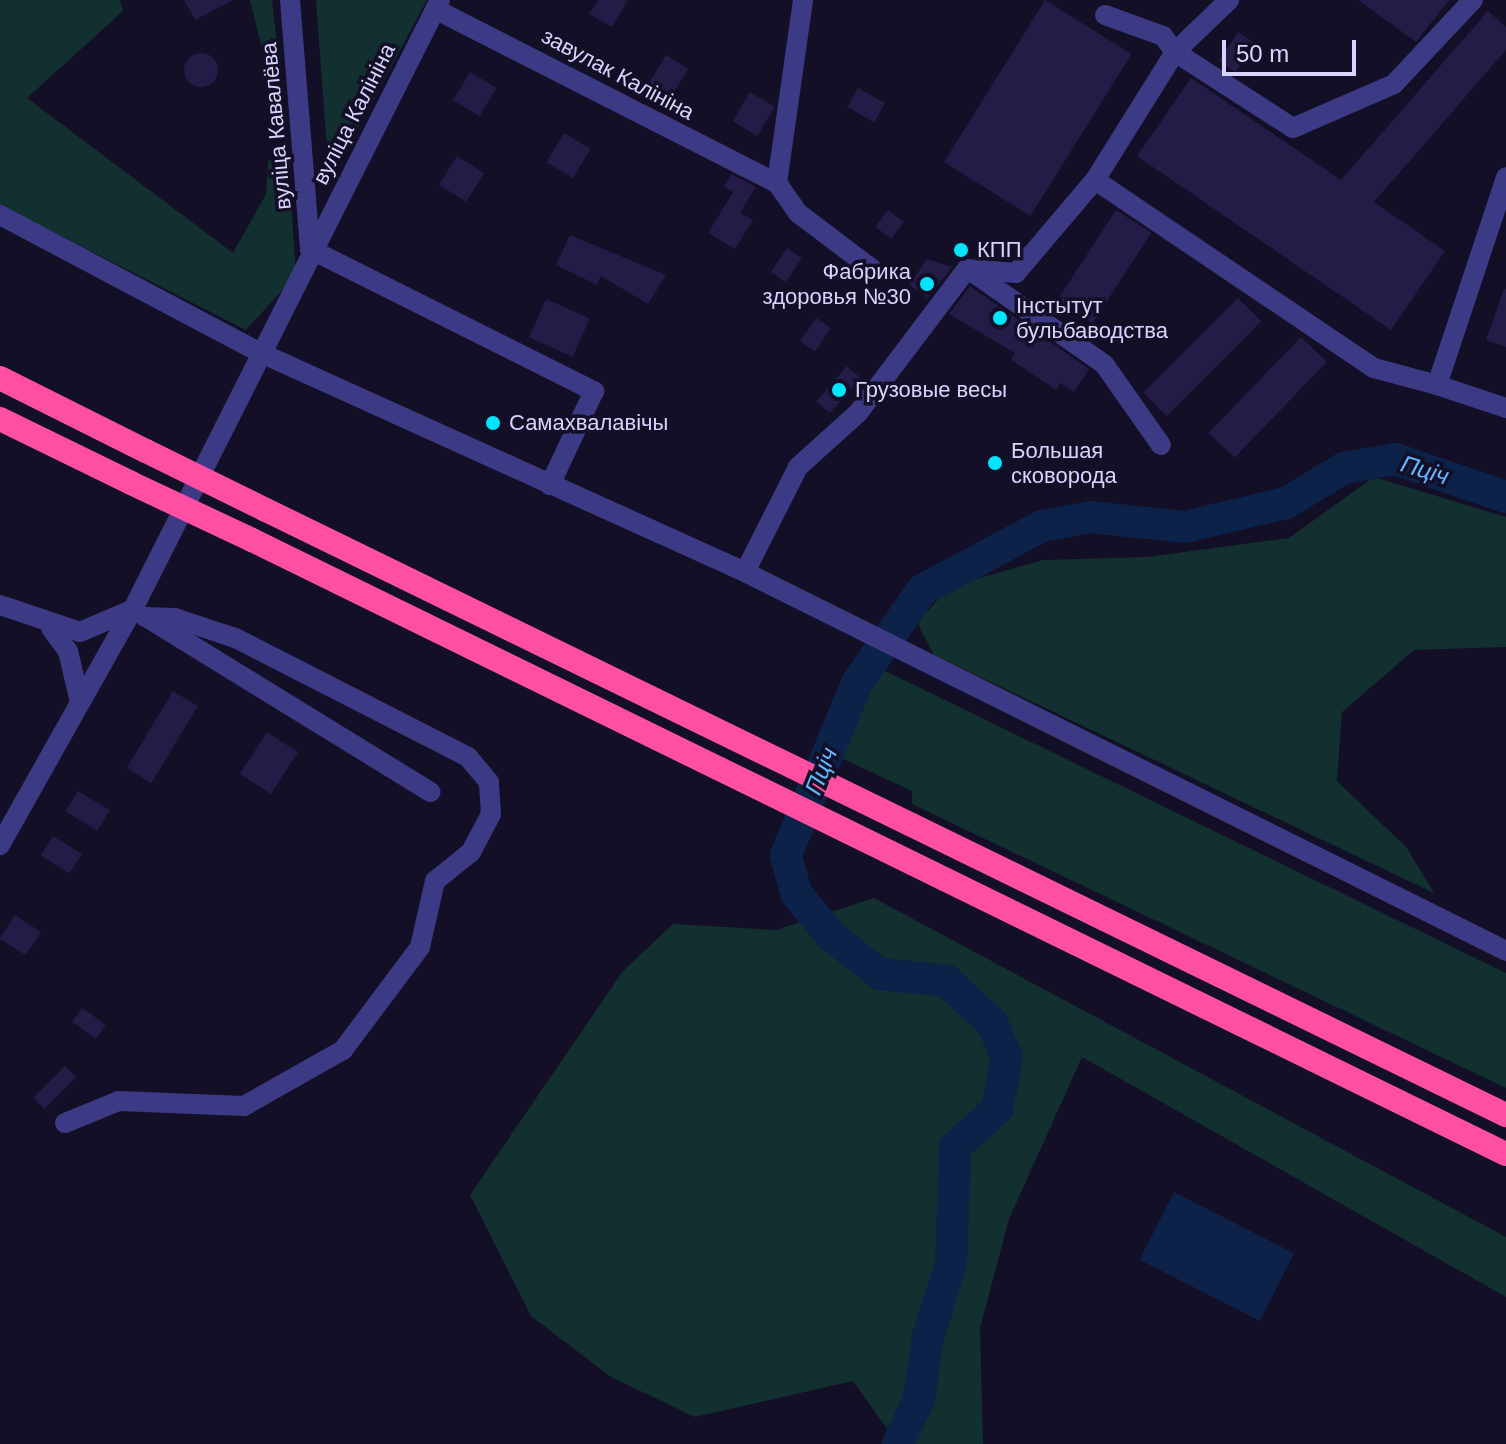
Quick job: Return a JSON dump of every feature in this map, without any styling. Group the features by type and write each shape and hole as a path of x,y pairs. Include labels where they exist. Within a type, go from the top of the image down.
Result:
{"highway":[{"path":"0,378 881,812 1506,1115"},
{"path":"0,419 1506,1154"}],"street":[{"name":"вуліца Кавалёва","path":"290,0 310,249"},
{"path":"803,0 777,183 798,213 872,269"},
{"path":"967,269 1016,273 1095,180 1175,52 1229,0"},
{"path":"1105,15 1163,36 1175,52 1293,128 1394,84 1473,0"},
{"name":"вуліца Калініна","path":"0,845 80,702 139,613 310,249 438,4"},
{"name":"завулак Калініна","path":"438,4 777,183"},
{"path":"1437,385 1506,177"},
{"path":"1095,180 1374,368 1506,408"},
{"path":"0,215 261,353 745,572 1506,951"},
{"path":"310,249 594,391 550,485"},
{"path":"967,269 1104,364 1161,445"},
{"path":"745,572 798,467 858,413 967,269"},
{"path":"0,605 51,628 106,626 139,613 175,618 235,638 468,757 489,782 491,814 471,852 435,881 420,947 343,1050 244,1106 119,1101 65,1123"},
{"path":"139,613 431,792"},
{"path":"51,628 68,651 80,702"}],"green space":[{"path":"0,0 120,0 123,11 27,98 233,253 266,194 268,161 288,156 296,275 246,330 0,205"},
{"path":"250,0 272,0 278,54 264,57"},
{"path":"316,0 427,0 345,153 328,163"},
{"path":"1374,477 1506,517 1506,647 1414,650 1342,712 1337,781 1407,848 1434,893 934,655 917,622 951,586 1043,560 1147,557 1289,538"},
{"path":"879,668 1506,973 1506,1088 912,804 912,791 839,757 864,688"},
{"path":"874,898 1506,1237 1506,1297 1082,1057 1009,1219 980,1328 983,1444 898,1444 853,1381 695,1417 611,1377 531,1316 470,1195 623,971 673,924 776,930"}],"water":[{"path":"1174,1192 1294,1253 1260,1321 1139,1260"}],"building":[{"path":"184,0 233,0 195,20"},
{"path":"598,0 628,0 612,27 589,14"},
{"path":"1045,0 1132,54 1030,216 944,162"},
{"path":"1358,0 1449,0 1416,42"},
{"path":"1488,11 1506,27 1506,50 1374,202 1445,251 1391,330 1137,156 1191,78 1341,180"},
{"path":"1238,32 1255,43 1236,72 1219,61"},
{"path":"201,53 213,58 218,70 213,82 201,87 189,82 184,70 189,58"},
{"path":"666,55 688,68 670,98 648,85"},
{"path":"470,72 497,88 480,116 453,100"},
{"path":"858,88 885,103 874,122 847,107"},
{"path":"750,92 775,107 757,136 732,121"},
{"path":"564,133 591,149 573,178 546,162"},
{"path":"457,156 484,173 466,202 439,185"},
{"path":"731,174 756,187 740,213 753,220 735,249 708,233 733,192 724,186"},
{"path":"888,210 904,222 891,239 875,227"},
{"path":"1116,210 1151,233 1092,323 1057,301"},
{"path":"570,235 666,275 648,304 601,276 597,285 556,265"},
{"path":"787,248 802,258 786,282 771,272"},
{"path":"927,259 952,267 928,298 909,285"},
{"path":"970,286 1089,369 1074,392 1060,383 1056,390 1011,360 1015,353 949,314"},
{"path":"1506,289 1506,347 1486,340"},
{"path":"1238,298 1261,321 1167,416 1143,393"},
{"path":"546,299 590,319 573,357 529,337"},
{"path":"816,318 831,328 815,351 800,341"},
{"path":"1301,337 1327,362 1235,458 1209,433"},
{"name":"Грузовые весы","path":"847,366 861,378 830,413 816,401"},
{"path":"173,691 198,706 152,783 127,768"},
{"path":"267,732 298,752 271,794 240,774"},
{"path":"78,791 110,810 97,831 66,812"},
{"path":"53,836 82,854 70,874 41,856"},
{"path":"15,915 41,932 26,955 0,939"},
{"path":"82,1008 106,1025 96,1039 72,1022"},
{"path":"65,1066 76,1077 44,1109 33,1098"}],"waterway":[{"name":"Пціч","path":"898,1444 919,1399 928,1337 951,1264 955,1147 997,1109 1007,1058 992,1023 947,981 880,974 830,935 796,893 786,855 857,683 922,590 1042,526 1091,517 1185,527 1286,503 1344,468 1395,459 1506,497"}],"place":[{"name":"КПП","path":"961,250"},
{"name":"Фабрика здоровья №30","path":"927,284"},
{"name":"Інстытут бульбаводства","path":"1000,318"},
{"name":"Грузовые весы","path":"839,390"},
{"name":"Самахвалавічы","path":"493,423"},
{"name":"Большая сковорода","path":"995,463"}]}
